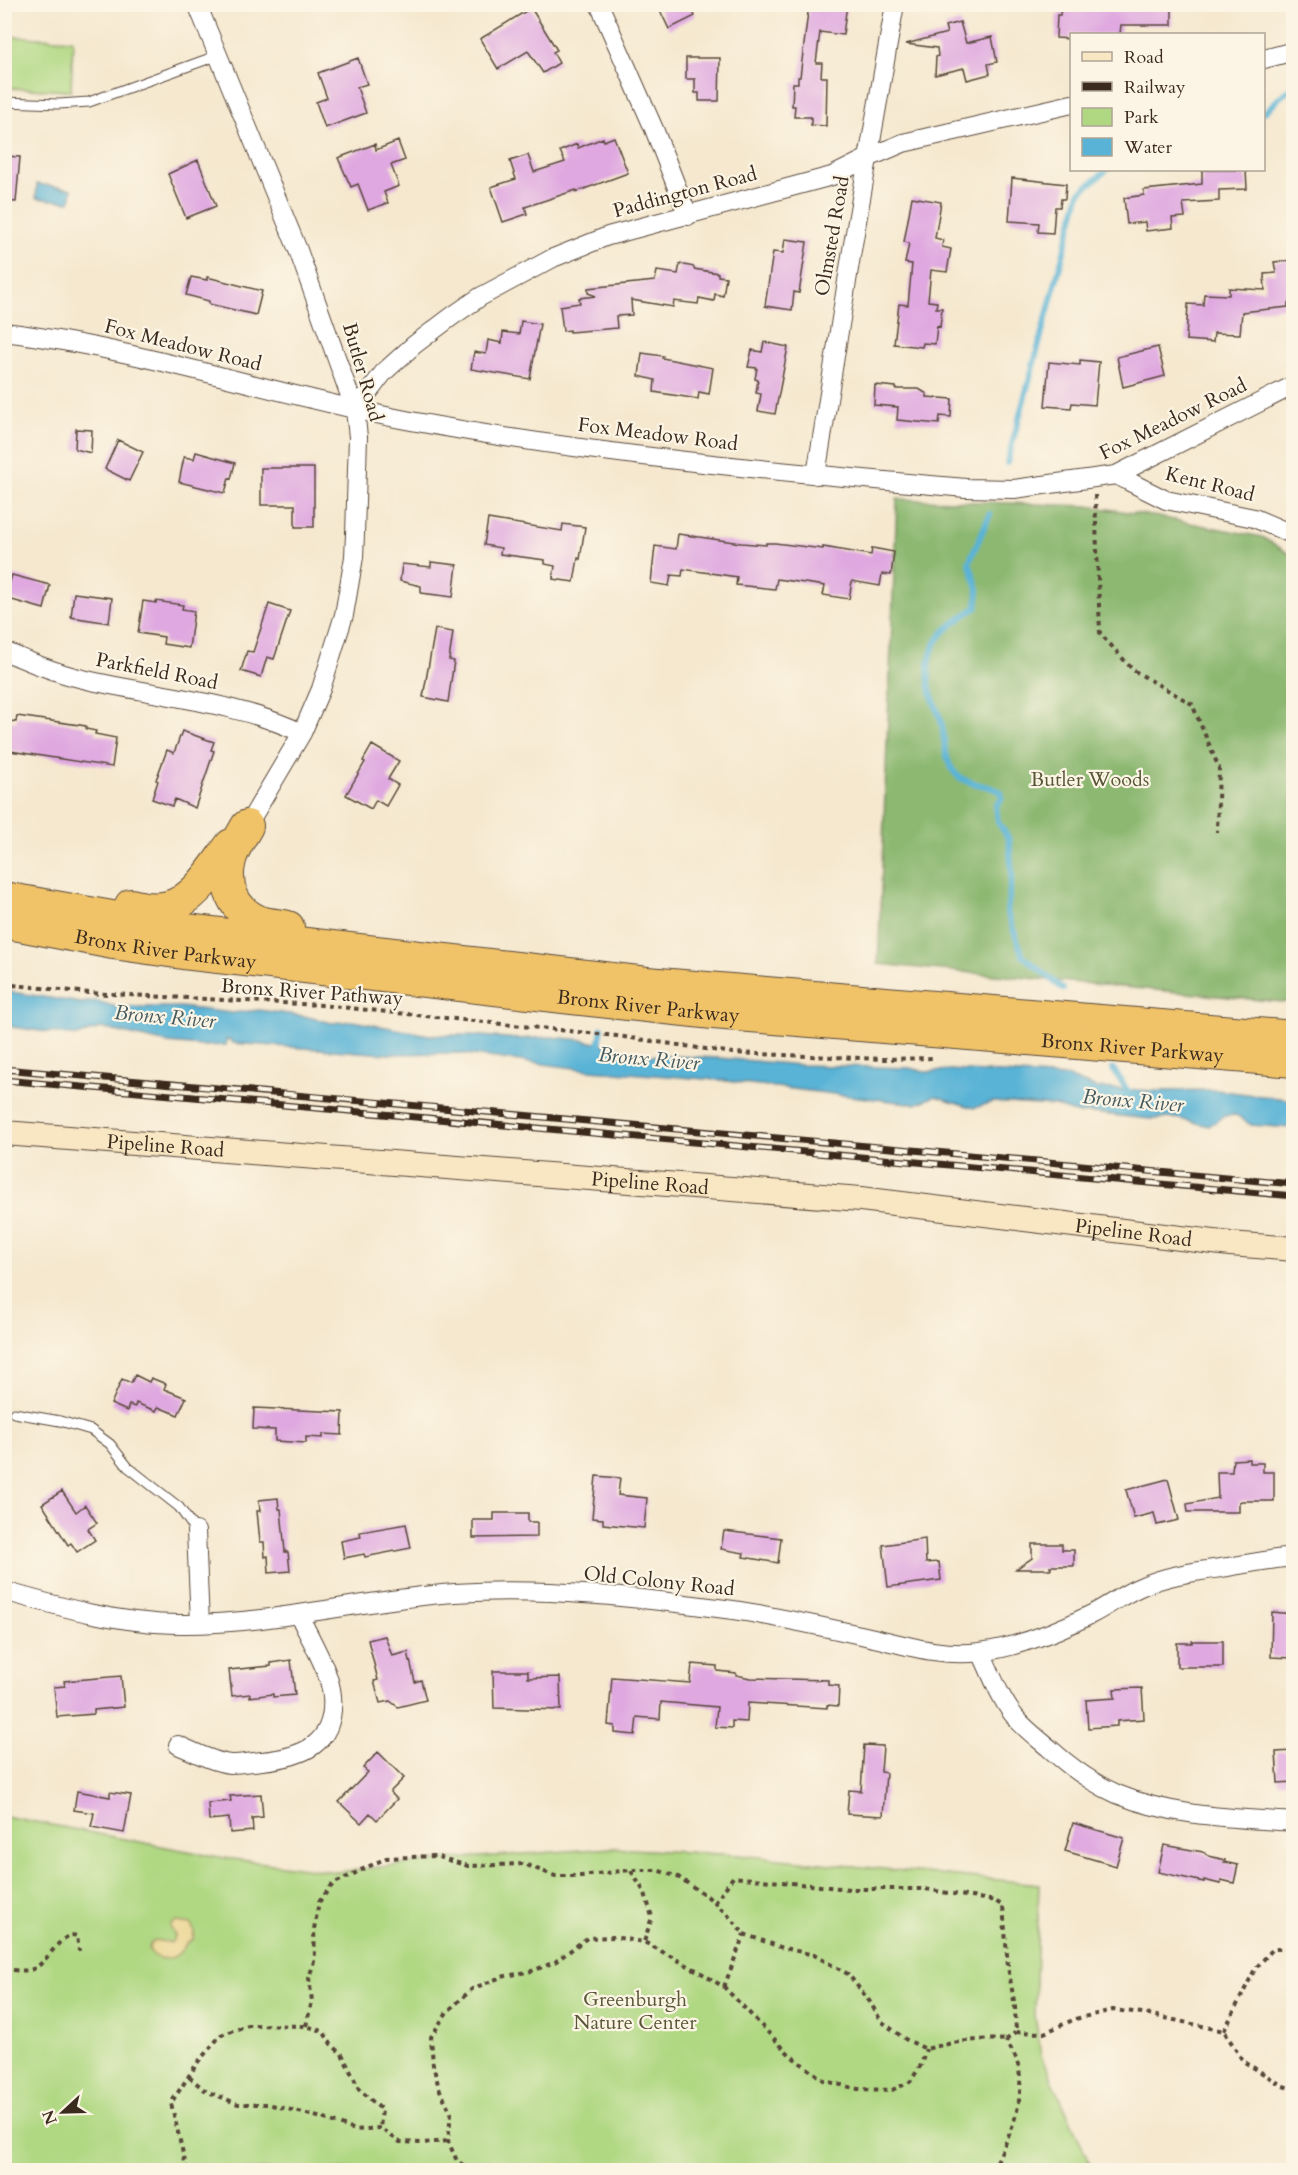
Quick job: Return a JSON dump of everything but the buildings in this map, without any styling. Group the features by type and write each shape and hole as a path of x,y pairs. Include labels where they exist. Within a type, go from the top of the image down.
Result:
{"highway":[{"path":"4,883 144,908 169,907 188,897 202,883 247,826"},
{"path":"247,826 230,858 228,874 229,892 242,911 266,924 340,934 429,958"},
{"name":"Bronx River Parkway","path":"4,898 186,930 716,989 1293,1037"},
{"name":"Bronx River Parkway","path":"4,922 113,943 183,953 584,1000 737,1016 1293,1061"}],"street":[{"name":"Butler Road","path":"197,4 298,250 355,410 358,436 354,557 344,615 333,655 302,733 247,826"},
{"path":"599,4 654,129 688,216"},
{"name":"Olmsted Road","path":"816,475 895,4"},
{"path":"1265,58 1293,51"},
{"name":"Paddington Road","path":"355,410 384,372 414,345 480,297 553,258 597,240 832,176 903,143 1070,104"},
{"name":"Fox Meadow Road","path":"4,332 141,357 355,410 413,421 666,460 966,488 1014,489 1095,480 1116,475 1293,386"},
{"name":"Kent Road","path":"1116,475 1166,500 1254,518 1293,535"},
{"name":"Parkfield Road","path":"4,651 81,679 227,708 302,733"},
{"name":"Pipeline Road","path":"4,1133 861,1199 1230,1244 1293,1249"},
{"path":"196,1531 200,1623"},
{"name":"Old Colony Road","path":"4,1591 72,1609 114,1617 153,1622 200,1623 299,1615 421,1595 510,1592 570,1594 735,1611 857,1634 920,1649 959,1654 1006,1647 1066,1625 1092,1614 1139,1587 1157,1581 1208,1570 1293,1557"},
{"path":"178,1745 229,1764 292,1757 315,1745 325,1734 332,1696 321,1661 299,1615"},
{"path":"981,1652 995,1682 1017,1719 1054,1753 1100,1785 1139,1802 1159,1807 1216,1816 1293,1822"}],"lane":[{"path":"4,102 59,104 89,102 219,55"},
{"path":"14,1413 60,1421 91,1430 110,1444 128,1467 179,1507 196,1531"}],"path":[{"path":"1095,480 1100,633 1133,670 1192,704 1219,768 1217,832"},
{"name":"Bronx River Pathway","path":"4,984 90,993 321,1005 617,1036"},
{"path":"306,2026 312,2001 309,1978 315,1958 314,1929 319,1902 333,1884 386,1858 435,1856 468,1866 524,1864 555,1876 590,1876 630,1870 657,1870 678,1877 715,1903 744,1934 780,1947 814,1955 848,1974 870,2002 881,2021 905,2039 926,2049 983,2038 1006,2040 1016,2032 1044,2033 1075,2019 1113,2010 1143,2013 1224,2031 1243,2061 1283,2086 1293,2089"},
{"path":"630,1870 645,1893 652,1917 644,1942"},
{"path":"715,1903 733,1877 849,1889 926,1889 994,1901 1003,1906 1016,2032"},
{"path":"4,1969 32,1970 50,1957 64,1936 72,1934 77,1936 79,1951"},
{"path":"724,1987 744,1934"},
{"path":"471,2170 457,2161 448,2141 451,2113 439,2088 431,2037 447,2012 472,1989 501,1977 532,1971 555,1962 587,1938 613,1937 644,1942 724,1987 791,2056 825,2081 858,2089 892,2090 910,2082 921,2065 926,2049"},
{"path":"1224,2031 1255,1969 1273,1949 1293,1949"},
{"path":"188,2170 171,2103 221,2035 248,2025 306,2026 322,2031 342,2054 359,2089 382,2110 380,2128"},
{"path":"993,2170 1015,2120 1021,2089 1016,2060 1006,2040"},
{"path":"189,2077 206,2091 238,2104 268,2104 322,2118 355,2130 380,2128 400,2142 448,2141"}],"green space":[{"path":"5,36 73,40 71,91 5,88"},
{"name":"Butler Woods","path":"897,499 1088,506 1262,537 1293,556 1293,1003 878,964"},
{"name":"Greenburgh Nature Center","path":"4,1816 224,1858 337,1872 451,1859 612,1848 738,1855 1039,1884 1035,2015 1041,2056 1093,2170 5,2170"}],"sand":[{"path":"176,1922 191,1924 194,1931 193,1939 171,1958 155,1956 149,1949 151,1943 155,1940 171,1943 175,1936 170,1926"}],"water":[{"path":"37,184 72,189 70,202 36,198"},
{"name":"Bronx River","path":"5,991 81,1003 97,1001 117,1007 180,1007 232,1013 259,1010 304,1016 332,1023 353,1021 429,1035 470,1035 518,1039 551,1037 583,1040 638,1055 719,1058 801,1065 909,1068 928,1072 950,1070 1067,1077 1097,1088 1154,1091 1216,1090 1293,1100 1293,1128 1251,1125 1236,1115 1224,1116 1209,1126 1176,1118 1151,1119 1091,1113 1078,1114 1055,1106 993,1102 974,1108 935,1096 916,1104 718,1080 590,1070 457,1053 388,1054 232,1043 231,1040 226,1040 226,1045 201,1046 168,1043 101,1028 77,1036 5,1026"}],"waterway":[{"path":"1265,112 1294,87"},
{"path":"1007,463 1080,192 1106,171"},
{"path":"990,514 969,562 978,589 977,607 947,629 934,645 930,656 930,687 941,720 951,768 965,780 1001,792 1002,798 996,806 998,822 1009,839 1012,875 1007,912 1023,956 1063,989"},
{"name":"Bronx River","path":"598,1051 602,1028"},
{"name":"Bronx River","path":"1113,1069 1131,1096"}],"railway":[{"path":"4,1069 1294,1184"},
{"path":"4,1080 1294,1196"}]}
